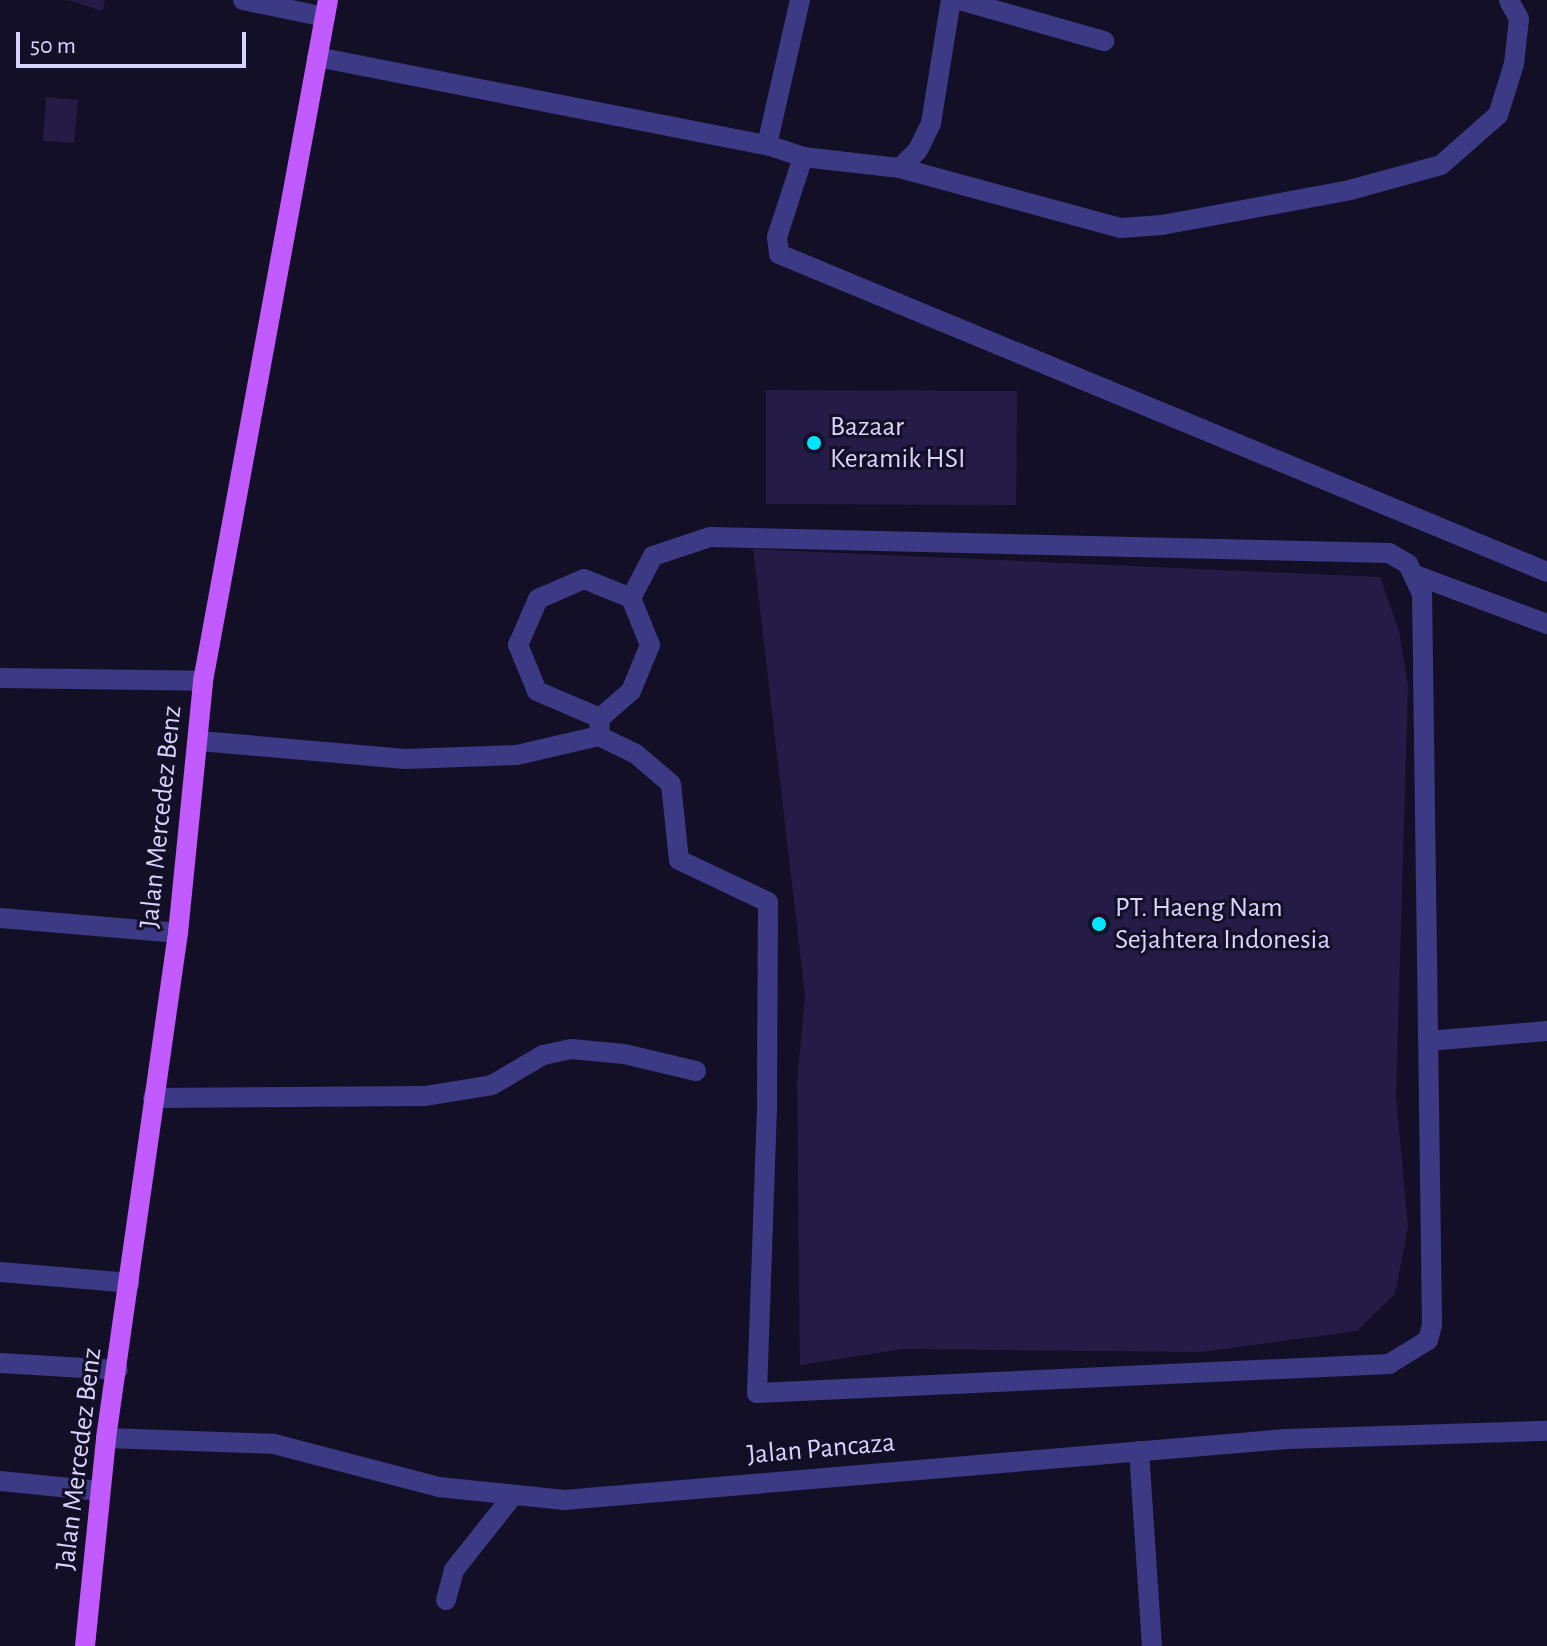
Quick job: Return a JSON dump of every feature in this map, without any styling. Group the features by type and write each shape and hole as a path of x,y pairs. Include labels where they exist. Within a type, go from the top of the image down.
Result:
{"main road":[{"name":"Jalan Mercedez Benz","path":"85,1646 106,1438 178,933 200,741 203,681 326,8"}],"street":[{"path":"243,0 326,8"},
{"path":"767,145 800,0"},
{"path":"900,168 918,150 931,123 951,0"},
{"path":"959,0 1104,41"},
{"path":"317,57 767,145 803,157 900,168 1121,228 1162,225 1350,190 1441,165 1498,115 1514,64 1519,19 1509,0"},
{"path":"803,157 777,237 779,254 1547,572"},
{"path":"631,598 653,556 710,537 1389,553 1418,576 1547,624"},
{"path":"200,741 405,759 517,755 599,727 631,691 650,645 631,598 584,579 538,599 518,645 537,691 599,727 671,784 679,860 768,902 767,1107 757,1393 1389,1364 1415,1353 1428,1340 1432,1325 1418,576"},
{"path":"0,678 203,681"},
{"path":"0,918 178,933"},
{"path":"1428,1041 1547,1031"},
{"path":"153,1098 425,1096 492,1085 543,1055 571,1049 624,1054 696,1071"},
{"path":"0,1272 130,1283"},
{"path":"0,1363 118,1370"},
{"name":"Jalan Pancaza","path":"106,1438 274,1444 363,1470 511,1498 618,1498 1286,1439 1547,1431"},
{"path":"1139,1451 1152,1646"},
{"path":"0,1481 100,1491"},
{"path":"446,1600 454,1570 511,1498"}],"building":[{"path":"68,0 105,0 102,11"},
{"path":"46,97 78,100 74,143 43,141"},
{"path":"766,390 1017,391 1016,505 766,504"},
{"name":"PT. Haeng Nam Sejahtera Indonesia","path":"753,549 1380,577 1399,631 1408,686 1396,1096 1408,1227 1395,1294 1357,1331 1201,1352 903,1349 800,1365 797,1082 805,996"}],"place":[{"name":"Bazaar Keramik HSI","path":"814,443"},
{"name":"PT. Haeng Nam Sejahtera Indonesia","path":"1099,924"}]}
